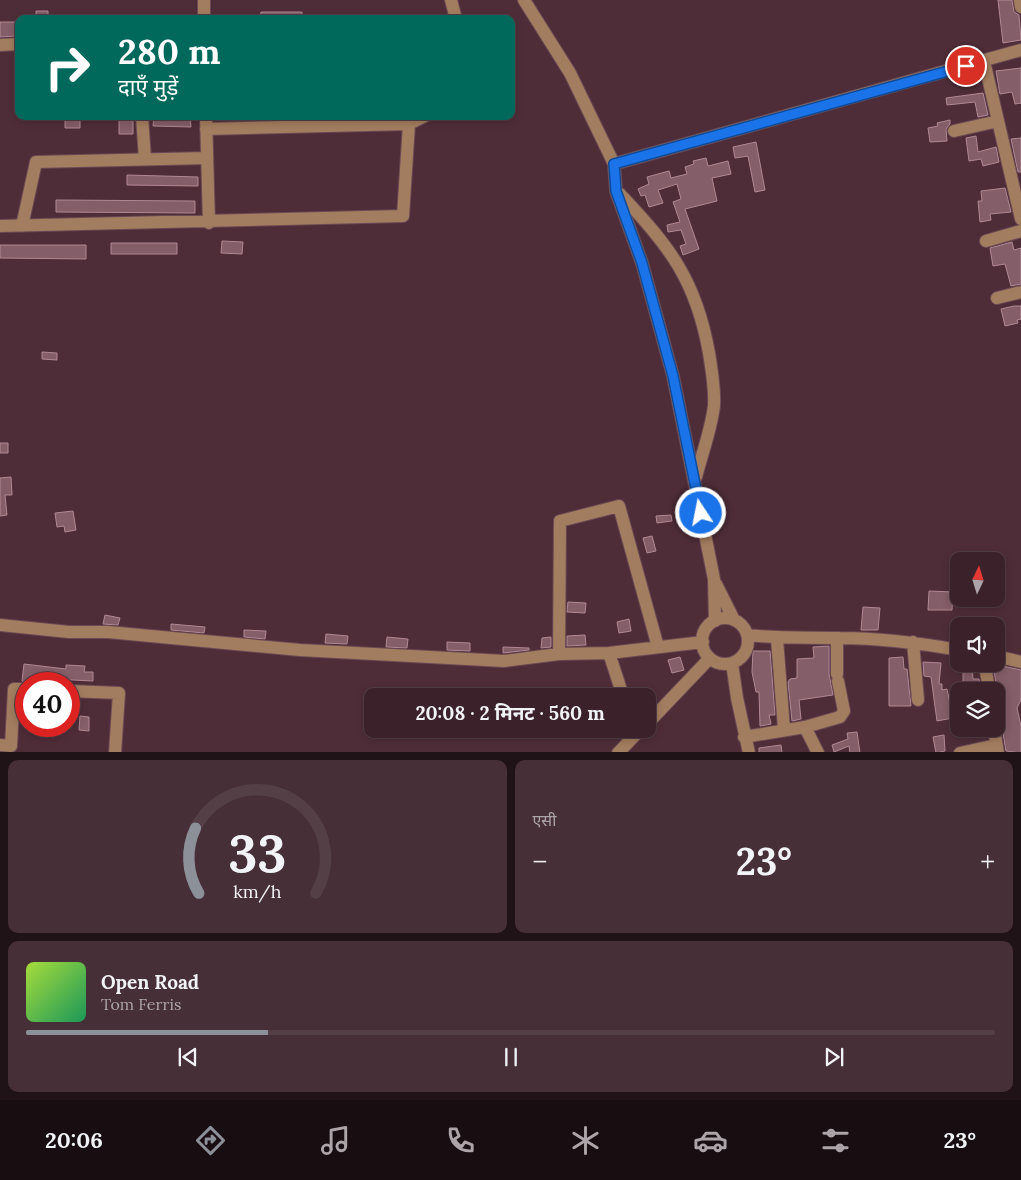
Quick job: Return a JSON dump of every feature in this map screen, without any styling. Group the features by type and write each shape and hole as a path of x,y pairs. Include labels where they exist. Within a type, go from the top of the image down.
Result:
{"street":[{"path":"204,0 204,15"},
{"path":"451,0 455,15"},
{"path":"524,0 570,73 614,164 616,191 642,263 673,376 714,579 714,621"},
{"path":"1020,0 1021,7"},
{"path":"0,45 15,44"},
{"path":"614,164 1021,50"},
{"path":"984,61 1021,219"},
{"path":"142,120 145,159"},
{"path":"209,223 206,123 409,124 416,120"},
{"path":"954,131 998,120"},
{"path":"0,226 209,223 403,216 409,124"},
{"path":"22,226 36,162 207,158"},
{"path":"616,191 667,246 686,276 702,319 714,383 714,406 695,480"},
{"path":"986,241 1021,231"},
{"path":"997,298 1021,292"},
{"path":"558,654 560,521 619,506 658,647"},
{"path":"714,579 734,620"},
{"path":"722,618 734,620 740,623 748,635 746,650 742,657 732,663 718,662 710,658 703,642 705,631 714,621 722,618"},
{"path":"0,625 69,632 108,632 300,650 504,661 558,654 609,653 703,642"},
{"path":"748,635 777,639 837,638 913,642 950,648"},
{"path":"744,736 805,727 843,716 844,711 838,677 837,638"},
{"path":"777,639 784,729"},
{"path":"913,642 918,700"},
{"path":"609,653 620,688"},
{"path":"656,714 710,658"},
{"path":"1005,658 1021,662"},
{"path":"732,663 744,736 749,752"},
{"path":"8,748 15,689"},
{"path":"80,691 119,693 115,752"},
{"path":"805,727 818,752"},
{"path":"618,752 632,738"},
{"path":"960,752 997,749"}],"building":[{"path":"998,0 1012,0 1014,12 1019,15 1021,40 1003,43"},
{"path":"36,11 48,11 48,15 36,15"},
{"path":"261,12 302,12 302,15 261,15"},
{"path":"0,22 15,22 15,36 0,37"},
{"path":"1021,68 1021,103 1015,104 1012,92 1000,94 996,71"},
{"path":"983,93 988,115 978,117 975,102 947,105 946,98"},
{"path":"65,120 80,120 80,128 65,128"},
{"path":"119,120 133,120 133,134 119,134"},
{"path":"154,120 190,120 191,127 153,126"},
{"path":"950,120 950,124 946,129 947,141 930,142 928,128 938,126 937,123"},
{"path":"976,136 978,152 996,147 999,162 983,166 981,159 969,161 966,138"},
{"path":"1021,138 1021,172 1018,172 1011,139"},
{"path":"756,142 765,190 755,192 748,156 735,158 733,147"},
{"path":"706,158 708,166 728,161 731,174 712,178 717,201 685,209 699,249 683,255 680,246 686,244 681,230 668,232 667,225 680,222 673,202 681,199 677,184 658,190 663,203 649,207 645,195 641,196 638,189 649,184 647,177 669,171 671,178 687,174 685,167 694,164 693,161"},
{"path":"127,175 198,177 198,186 127,185"},
{"path":"1005,188 1011,212 990,214 991,220 980,222 978,201 982,201 981,191"},
{"path":"56,200 195,201 195,213 56,212"},
{"path":"222,241 243,242 242,254 221,253"},
{"path":"1012,242 1014,250 1021,248 1021,284 1011,286 1005,264 993,266 990,248"},
{"path":"111,243 177,243 177,254 111,254"},
{"path":"0,245 86,245 86,259 0,258"},
{"path":"1021,306 1021,319 1017,320 1018,323 1005,326 1001,309"},
{"path":"42,352 57,353 57,360 42,359"},
{"path":"0,443 8,443 8,453 0,453"},
{"path":"11,477 12,495 5,495 7,515 0,516 0,478"},
{"path":"73,511 76,530 65,532 64,526 57,527 55,513"},
{"path":"671,515 672,521 657,523 656,516"},
{"path":"652,536 656,551 647,553 643,538"},
{"path":"929,591 950,592 950,608 952,610 928,610"},
{"path":"568,602 586,603 585,613 567,612"},
{"path":"863,607 880,608 878,630 861,630"},
{"path":"105,615 120,618 118,625 103,624"},
{"path":"629,619 631,631 619,633 617,622"},
{"path":"171,624 205,627 204,633 171,630"},
{"path":"244,630 266,631 265,639 244,637"},
{"path":"326,634 348,636 347,644 325,643"},
{"path":"585,635 586,645 567,646 567,636"},
{"path":"387,637 408,639 407,648 386,647"},
{"path":"551,637 551,647 541,648 542,638"},
{"path":"447,642 470,643 470,651 447,650"},
{"path":"829,646 829,674 833,695 799,700 801,719 792,721 788,682 790,679 797,678 797,659 814,658 813,647"},
{"path":"503,647 529,648 529,650 503,653"},
{"path":"753,651 770,651 775,715 769,715 771,724 760,726 759,692 756,692 752,672"},
{"path":"680,657 684,670 672,673 668,660"},
{"path":"903,657 904,669 907,669 911,706 889,706 889,658"},
{"path":"923,662 941,663 939,684 942,684 942,690 947,689 950,704 950,719 937,721 931,677 924,676"},
{"path":"24,664 66,669 66,665 85,666 84,672 93,672 93,681 80,680 80,672 23,672"},
{"path":"1005,667 1021,670 1021,700 1017,708 1021,726 1021,752 1006,751 1004,737 1005,682 996,682 994,672 1005,672"},
{"path":"963,672 973,672 973,679 979,679 980,682 963,682"},
{"path":"80,716 89,717 89,731 80,730"},
{"path":"857,732 860,752 850,752 849,746 834,752 832,745 848,739 847,733"},
{"path":"944,735 945,751 936,752 933,737"},
{"path":"781,745 782,752 759,752 759,748"}],"route":[{"path":"701,513 673,376 642,263 616,191 614,164 966,66"}]}
